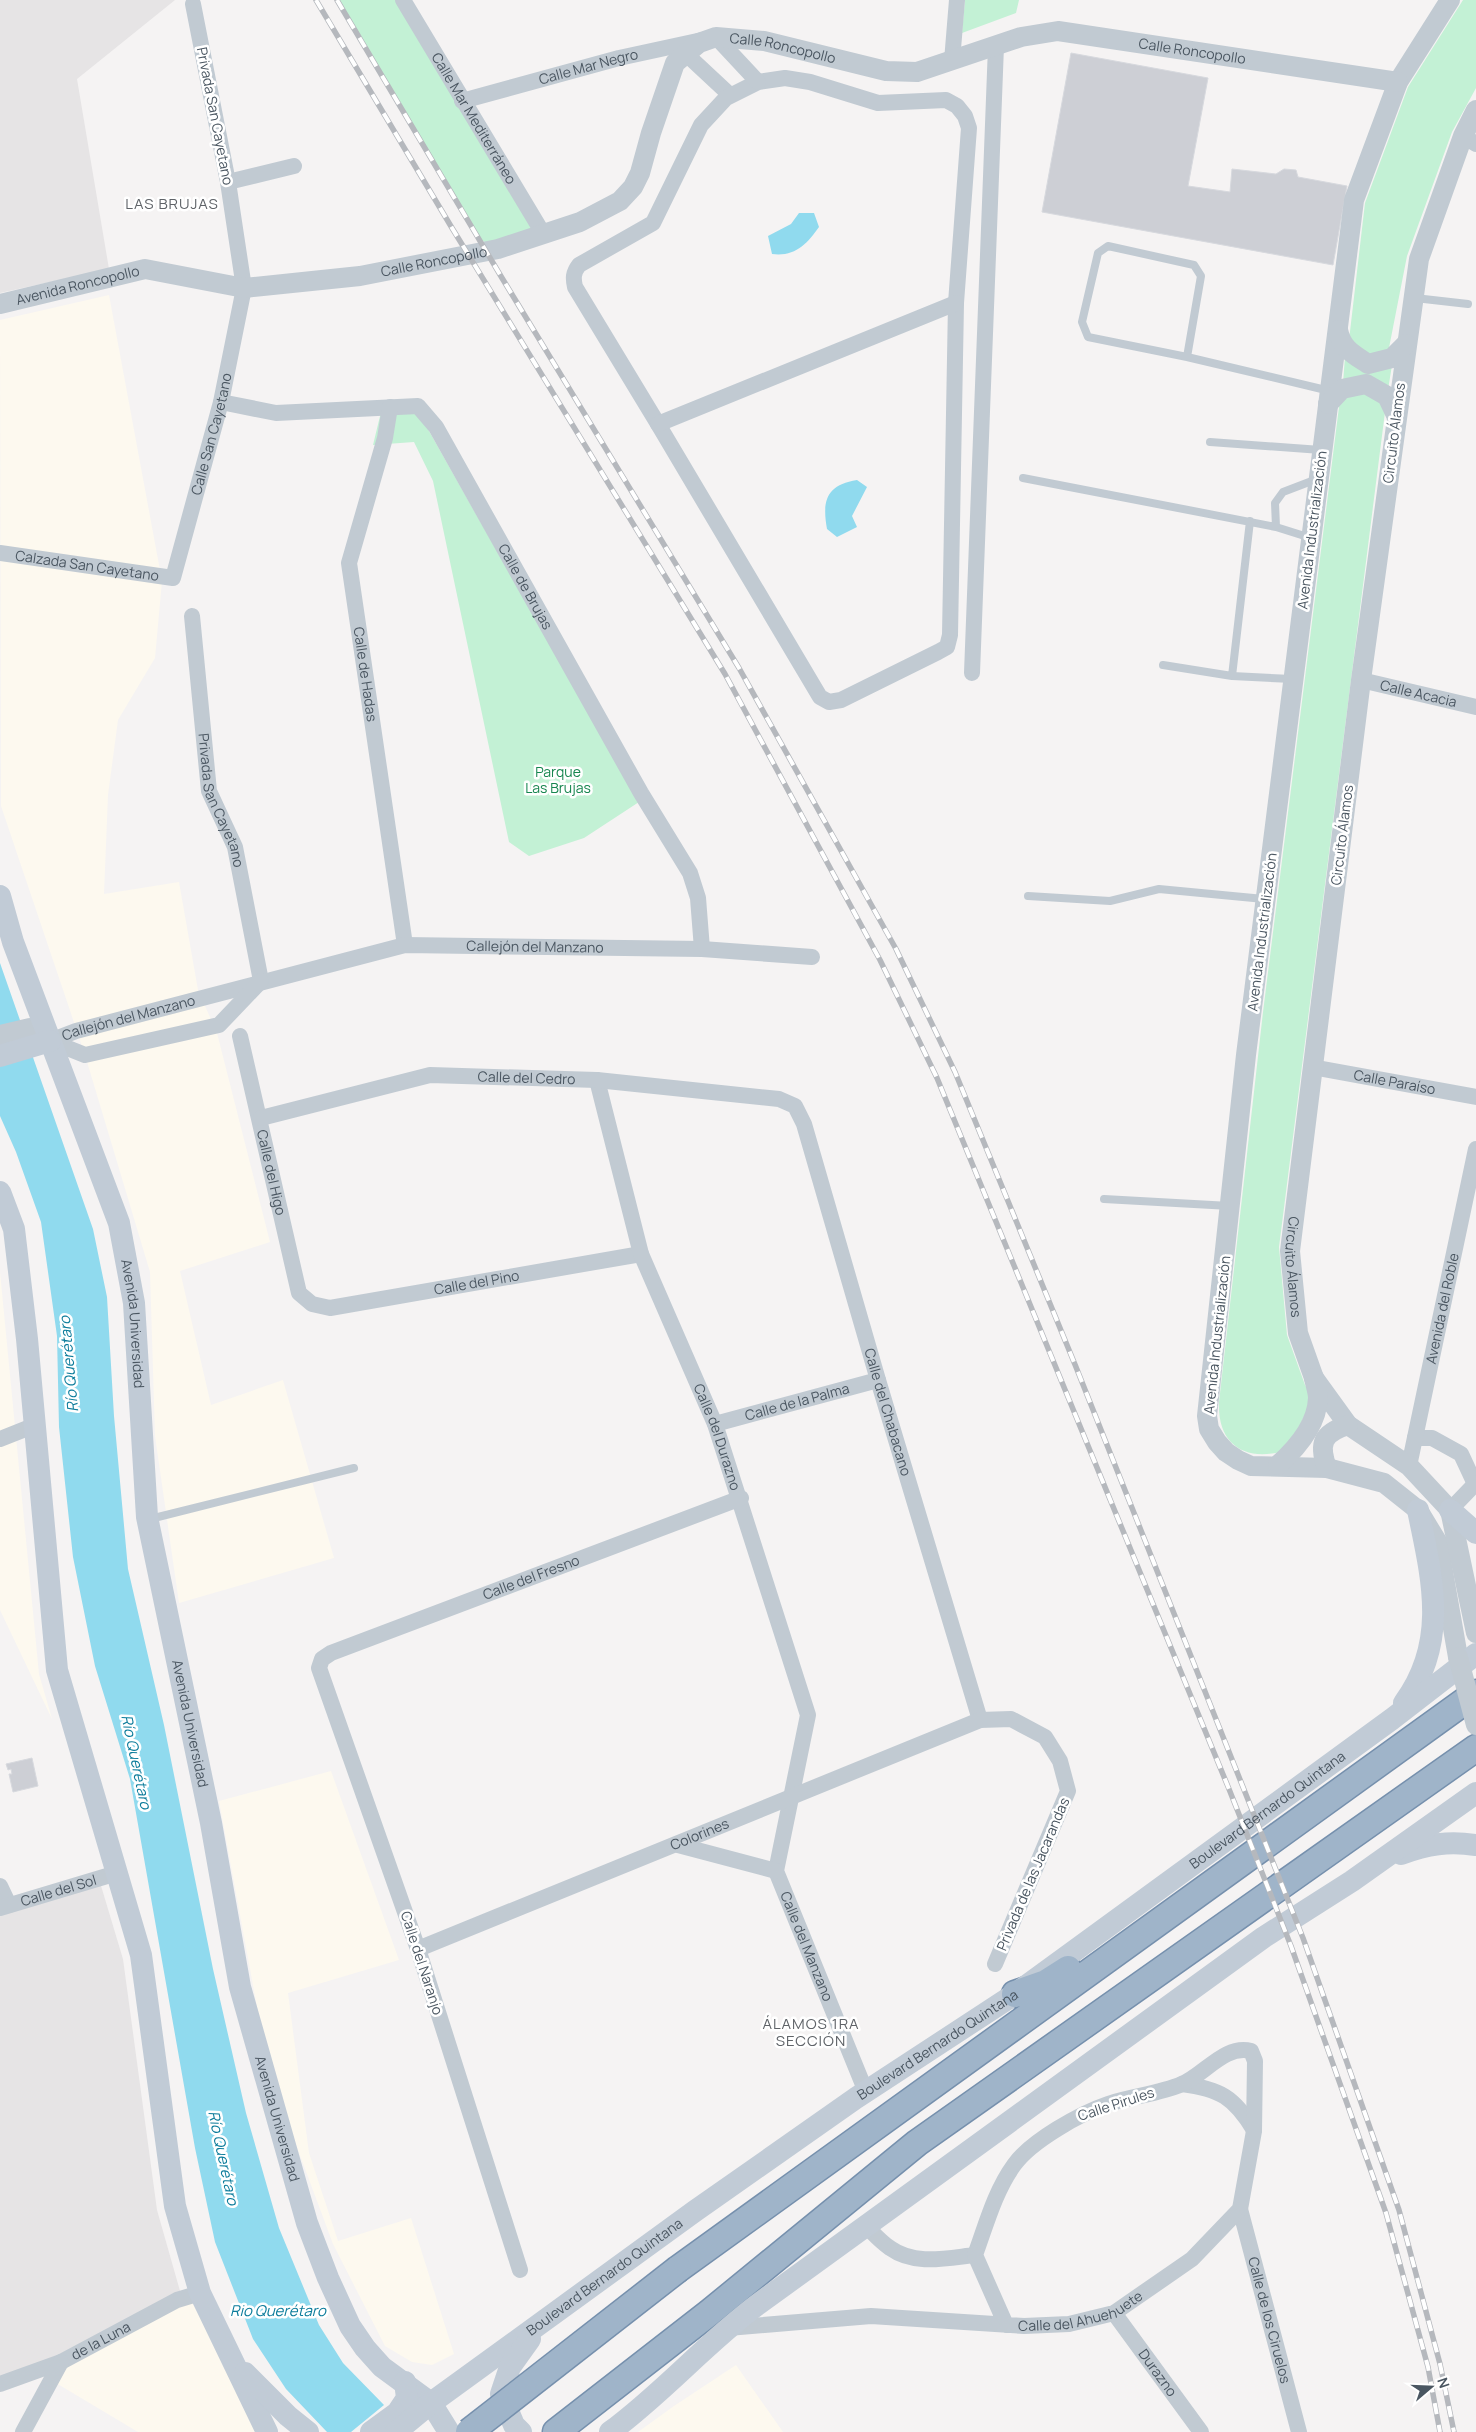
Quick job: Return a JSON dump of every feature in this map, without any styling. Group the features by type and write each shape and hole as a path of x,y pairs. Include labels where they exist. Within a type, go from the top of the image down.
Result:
{"highway":[{"name":"Boulevard Bernardo Quintana","path":"469,2432 678,2269 1476,1693"},
{"path":"556,2432 718,2321 917,2143 1476,1748"},
{"path":"1014,1994 1046,1983 1132,1928 1167,1915"}],"main road":[{"name":"Avenida Universidad","path":"0,896 13,942 30,1028 50,1041 119,1223 134,1303 148,1520 211,1823 240,1987 307,2223 328,2278 350,2326 365,2348 382,2367 405,2382 431,2403 449,2432"},
{"path":"0,1056 30,1028 50,1041"},
{"path":"0,1192 14,1229 27,1339 33,1426 57,1670 141,1956 175,2206 200,2293 267,2432"},
{"path":"1392,1719 1411,1694 1426,1666 1435,1613 1429,1563 1418,1510"},
{"path":"1450,1510 1476,1533"},
{"name":"Boulevard Bernardo Quintana","path":"396,2432 431,2403 695,2211 866,2092 1014,1994 1392,1719 1467,1656"},
{"path":"610,2432 638,2411 718,2321 866,2227 1264,1937 1352,1881 1476,1793"},
{"path":"1352,1881 1402,1854 1426,1845 1452,1842 1476,1845"},
{"path":"521,2432 514,2425 501,2394 510,2367 540,2324"},
{"path":"234,2362 288,2416 308,2432"},
{"path":"371,2432 397,2413 407,2398 405,2382"},
{"path":"596,2432 638,2411"}],"street":[{"name":"Calle Mar Mediterráneo","path":"403,0 544,235"},
{"path":"952,60 957,0"},
{"name":"Avenida Industrialización","path":"1450,0 1398,82 1354,200 1266,899 1207,1416 1209,1429 1226,1452 1238,1460 1252,1466 1278,1465 1327,1468 1384,1483 1418,1510 1438,1543 1467,1656 1476,1725"},
{"name":"Privada San Cayetano","path":"192,4 228,182 244,288"},
{"name":"Calle Roncopollo","path":"244,288 360,276 498,249 580,222 613,204 633,187 640,173 668,80 675,64 699,43 716,37 764,40 886,71 917,72 1021,37 1058,31 1398,82"},
{"name":"Calle Mar Negro","path":"462,101 619,58 716,37"},
{"path":"716,37 758,82"},
{"path":"972,673 996,46"},
{"path":"686,54 730,95"},
{"path":"784,78 810,82 878,103 946,100 957,106 967,122 970,142 956,303 950,635 947,647 841,700 829,702 820,697 575,288 574,272 579,265 652,223 701,124 730,95 758,82 784,78"},
{"name":"Circuito Álamos","path":"1450,1510 1409,1466 1348,1426 1314,1378 1298,1333 1290,1251 1361,680 1419,259 1469,140 1475,115"},
{"path":"228,182 294,166"},
{"name":"Avenida Roncopollo","path":"0,304 145,269 244,288"},
{"name":"Calle San Cayetano","path":"173,578 221,402 244,288"},
{"path":"658,424 956,303"},
{"path":"1338,330 1340,341 1346,350 1368,364 1392,358 1406,344"},
{"path":"1329,397 1342,389 1366,384 1387,396 1396,415"},
{"name":"Calle de Brujas","path":"221,402 276,413 418,406 436,427 641,793 690,873 698,898 702,949"},
{"name":"Calle de Hadas","path":"390,407 385,438 349,563 405,945"},
{"name":"Calzada San Cayetano","path":"0,553 173,578"},
{"name":"Privada San Cayetano","path":"192,616 209,791 235,847 261,981"},
{"name":"Calle Acacia","path":"1361,680 1476,707"},
{"name":"Callejón del Manzano","path":"50,1041 76,1031 261,981 405,945 702,949 812,956"},
{"name":"Callejón del Manzano","path":"50,1041 85,1054 219,1025 261,981"},
{"path":"0,1035 30,1028"},
{"name":"Calle del Higo","path":"240,1036 299,1293 312,1304"},
{"name":"Calle Paraíso","path":"1312,1067 1476,1098"},
{"name":"Calle del Cedro","path":"260,1118 430,1075 597,1080 778,1099 795,1106"},
{"name":"Calle del Durazno","path":"597,1080 641,1254 715,1424 741,1498 808,1716 793,1797"},
{"name":"Calle del Chabacano","path":"795,1106 804,1124 878,1380 980,1720"},
{"name":"Avenida del Roble","path":"1409,1466 1471,1204 1476,1150"},
{"name":"Calle del Pino","path":"312,1304 330,1308 641,1254"},
{"path":"1278,1465 1296,1448 1310,1424 1318,1398 1314,1378"},
{"name":"Calle de la Palma","path":"715,1424 878,1380"},
{"path":"0,1439 33,1426"},
{"path":"1327,1468 1322,1454 1325,1441 1332,1431 1348,1426"},
{"path":"1415,1438 1432,1438 1461,1454 1476,1484 1450,1510 1476,1633"},
{"name":"Calle del Fresno","path":"322,1659 331,1653 741,1498"},
{"name":"Calle del Naranjo","path":"322,1659 319,1668 418,1949 520,2270"},
{"name":"Privada de las Jacarandas","path":"980,1720 1011,1719 1045,1738 1060,1760 1068,1791 995,1964"},
{"name":"Colorines","path":"418,1949 678,1845 980,1720"},
{"path":"678,1845 776,1871 793,1797"},
{"name":"Calle del Manzano","path":"776,1871 866,2092"},
{"name":"Calle del Sol","path":"4,1906 117,1874"},
{"path":"0,1886 4,1906"},
{"name":"Calle Pirules","path":"975,2255 999,2192 1014,2164 1070,2119 1108,2104 1182,2084 1231,2052 1241,2048 1251,2051 1255,2066 1254,2131"},
{"name":"Calle Pirules","path":"1182,2084 1205,2087 1225,2095 1242,2111 1254,2131"},
{"path":"1240,2210 1254,2131"},
{"name":"Calle del Ahuehuete","path":"718,2321 871,2316 1006,2325 1069,2324 1114,2313 1192,2259 1240,2210"},
{"name":"Calle de los Ciruelos","path":"1240,2210 1299,2432"},
{"path":"866,2227 891,2249 909,2257 926,2261 975,2255 1006,2325"},
{"name":"de la Luna","path":"0,2384 61,2362 177,2300 200,2293"},
{"name":"Durazno","path":"1114,2313 1201,2432"},
{"path":"23,2432 61,2362"}],"lane":[{"path":"1187,357 1202,276 1194,265 1108,246 1098,253 1082,322 1088,337 1187,357 1329,397"},
{"path":"1413,298 1468,304"},
{"path":"1210,442 1322,450"},
{"path":"1023,478 1250,521 1311,538"},
{"path":"1276,527 1275,503 1283,492 1319,478"},
{"path":"1232,676 1250,521"},
{"path":"1163,665 1232,676 1294,679"},
{"path":"1028,896 1110,901 1158,889 1266,899"},
{"path":"1104,1199 1230,1206"},
{"path":"148,1520 354,1468"}],"shaded area":[{"path":"0,0 175,0 77,79 109,269 0,293"},
{"path":"109,295 162,581 155,658 118,720 108,795 104,894 179,882 198,990 217,1033 270,1242 180,1271 211,1405 283,1380 334,1558 179,1603 155,1436 150,1272 85,1055 1,806 0,320"},
{"path":"0,1272 39,1674 52,1719 0,1610"},
{"path":"331,1771 399,1960 288,1993 309,2153 338,2241 411,2218 454,2354 432,2365 412,2362 385,2346 333,2244 269,2072 219,1801"},
{"path":"99,1879 123,1959 157,2210 182,2298 0,2384 0,1908"},
{"path":"188,2296 267,2432 138,2432 51,2380 61,2362"},
{"path":"736,2365 783,2432 638,2432 674,2406"}],"green space":[{"path":"337,0 403,0 544,235 498,249 481,240 471,227"},
{"path":"965,0 1019,0 1016,13 962,33"},
{"path":"1463,0 1476,0 1476,88 1452,132 1407,256 1388,353 1369,358 1349,340 1365,203 1408,87"},
{"path":"1345,357 1392,365 1388,390 1343,383"},
{"path":"1365,391 1383,400 1385,412 1279,1247 1287,1335 1305,1385 1313,1399 1287,1450 1259,1454 1247,1452 1229,1440 1223,1430 1219,1402 1263,1012 1340,399"},
{"name":"Parque Las Brujas","path":"416,408 639,802 584,838 529,856 509,842 433,481 414,442 373,445 381,412"}],"water":[{"path":"799,213 814,213 819,227 800,248 787,253 772,254 768,236 791,224"},
{"path":"857,480 867,487 852,516 857,527 837,537 827,529 826,503 833,490 847,482"},
{"name":"Rio Querétaro","path":"0,963 93,1229 107,1297 114,1416 128,1569 164,1725 213,1969 246,2113 279,2228 319,2325 343,2363 384,2405 351,2432 327,2432 286,2389 253,2339 215,2242 195,2148 130,1779 95,1666 73,1557 59,1427 57,1336 41,1222 16,1152 0,1116"}],"building":[{"path":"1071,53 1208,78 1188,186 1230,192 1232,169 1276,174 1284,169 1296,170 1298,177 1347,186 1333,265 1042,212"},
{"path":"32,1758 38,1786 13,1792 9,1774 12,1774 11,1769 8,1770 6,1764"}],"railway":[{"path":"316,0 452,228 725,674 880,960 937,1078 1229,1789 1291,1946 1386,2213 1428,2367 1440,2432"},
{"path":"337,0 502,278 739,668 896,949 955,1072 1076,1367 1303,1938 1399,2210 1440,2364 1454,2432"}],"district":[{"name":"LAS BRUJAS","path":"172,204"},
{"name":"ÁLAMOS 1RA SECCIÓN","path":"811,2032"}],"water label":[{"name":"Río Querétaro","path":"69,1364"},
{"name":"Río Querétaro","path":"136,1762"},
{"name":"Río Querétaro","path":"223,2158"}]}
